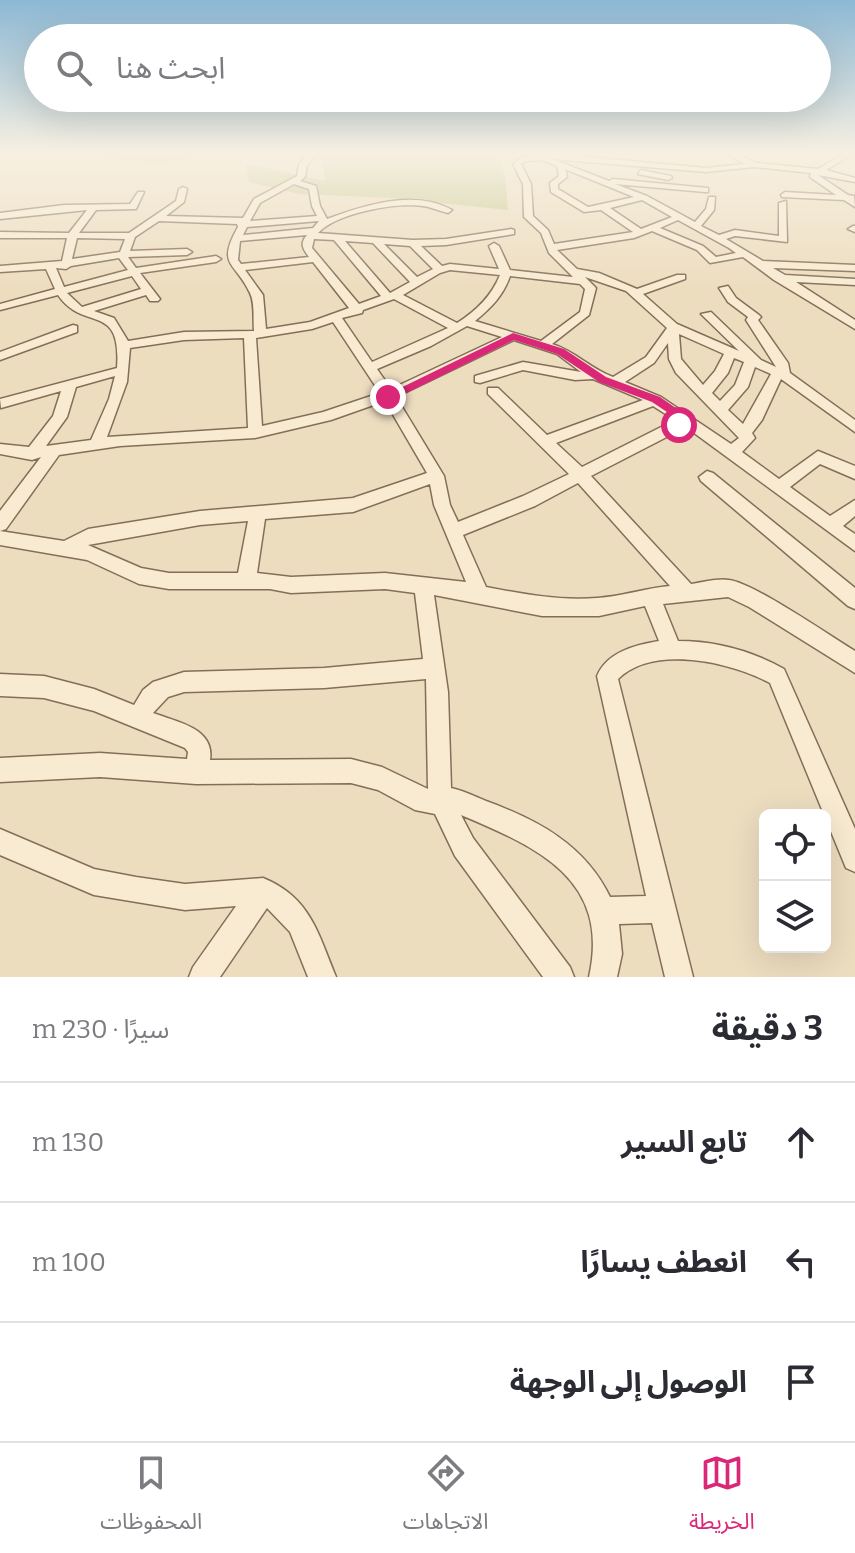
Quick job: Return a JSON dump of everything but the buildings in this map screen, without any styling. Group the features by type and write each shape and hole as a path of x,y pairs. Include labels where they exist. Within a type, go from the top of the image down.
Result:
{"street":[{"path":"0,216 94,207 135,207 139,199"},
{"path":"0,235 131,236 181,199"},
{"path":"255,433 257,295 237,268 232,250 243,223 262,199"},
{"path":"315,199 319,227 306,246 358,311"},
{"path":"528,199 529,217 545,232 550,248 591,288 585,313 544,345"},
{"path":"567,199 587,210 641,199"},
{"path":"645,199 718,238 855,325"},
{"path":"696,226 710,210 712,199"},
{"path":"718,238 735,233 784,240 784,199 787,199"},
{"path":"821,199 853,201"},
{"path":"821,205 853,201"},
{"path":"237,238 319,227 371,206 421,203 448,210"},
{"path":"66,266 73,234 94,207"},
{"path":"603,207 640,233"},
{"path":"550,248 640,233 679,217"},
{"path":"156,218 319,227 338,239 392,297 462,325 544,345 573,358 594,375 656,400 688,420 855,544"},
{"path":"188,243 202,222"},
{"path":"653,228 700,248 713,261 744,254"},
{"path":"338,239 446,242 511,232"},
{"path":"80,312 151,295 123,257 131,236"},
{"path":"377,242 416,282"},
{"path":"0,269 66,266 188,243 232,250"},
{"path":"413,243 439,269"},
{"path":"368,368 440,339 462,325 498,290 506,273 494,246"},
{"path":"0,307 134,272 216,259"},
{"path":"237,268 315,259"},
{"path":"758,264 855,268"},
{"path":"50,266 70,305 80,312 109,319 121,346 123,370 120,393 97,443"},
{"path":"121,346 184,336 255,334 336,318 392,297 439,269 595,275 636,293 673,327 781,374 855,427"},
{"path":"636,293 681,277"},
{"path":"777,278 854,282"},
{"path":"724,288 733,301 755,317 752,319 780,360 781,374 755,420 744,433"},
{"path":"707,314 755,362"},
{"path":"336,318 436,476 442,505 479,592"},
{"path":"613,383 650,360 673,327"},
{"path":"673,327 675,359 690,382 722,408 744,433 747,440 731,452"},
{"path":"0,356 73,329"},
{"path":"0,449 32,454 97,443 255,433 294,426 388,397 513,336"},
{"path":"704,393 721,373 731,351"},
{"path":"722,408 741,387 755,362"},
{"path":"480,379 521,366 575,376 594,375"},
{"path":"0,401 123,370"},
{"path":"32,454 60,417 70,385"},
{"path":"493,391 578,473 660,558 686,591"},
{"path":"545,441 656,400"},
{"path":"824,403 855,409"},
{"path":"455,531 529,501 578,473 688,420"},
{"path":"0,524 54,451"},
{"path":"778,488 818,457 855,473"},
{"path":"66,549 88,536 258,512 353,505 436,476"},
{"path":"707,477 855,600"},
{"path":"830,526 855,507"},
{"path":"246,581 258,512"},
{"path":"0,538 99,555 146,578 291,585 370,581 479,592 520,604 564,608 599,607 651,596 716,588 737,591 855,663"},
{"path":"423,585 434,668 439,732 436,758 442,803 464,847 560,977"},
{"path":"651,596 672,650"},
{"path":"679,977 607,676 613,666 627,658 672,650 701,651 747,661 777,676 855,859"},
{"path":"138,719 150,695 163,686 184,682 324,678 434,668"},
{"path":"0,685 44,687 94,700 193,740 200,750 196,772"},
{"path":"0,770 100,765 196,772 351,771 382,779 424,801 442,803 453,799 527,830 566,857 605,911 612,949 603,977"},
{"path":"0,842 94,882 136,890 185,897 263,891 282,902 300,923 322,977"},
{"path":"203,977 263,891"},
{"path":"605,911 661,909"}],"green space":[{"path":"399,199 507,199 508,210"}],"route":[{"path":"388,397 513,336 561,351 603,380 656,400 688,420 679,425"}]}
